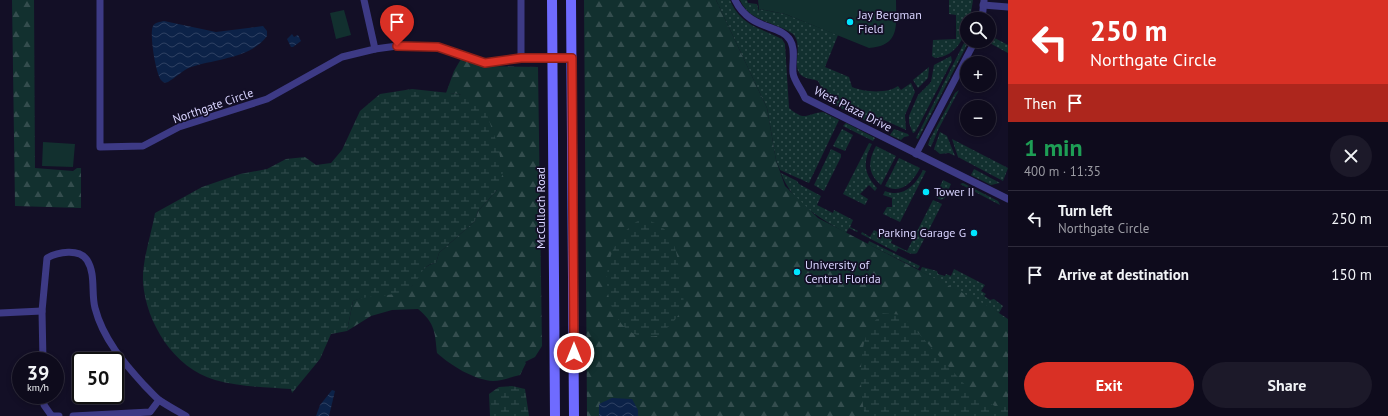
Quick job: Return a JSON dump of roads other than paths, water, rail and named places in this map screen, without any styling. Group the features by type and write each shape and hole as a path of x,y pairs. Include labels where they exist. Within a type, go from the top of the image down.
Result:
{"main road":[{"name":"McCulloch Road","path":"552,0 555,416"},
{"path":"571,0 574,416"}],"street":[{"name":"Northgate Circle","path":"100,0 100,147 143,146 178,127 267,99 342,57 375,49 397,46 438,47 485,63 521,58 572,58"},
{"path":"364,0 375,49"},
{"path":"521,0 521,58"},
{"name":"West Plaza Drive","path":"735,0 739,8 756,23 784,33 790,39 793,48 793,75 805,98 1008,200"},
{"path":"983,12 984,2 1008,7"},
{"path":"916,154 971,48"},
{"path":"43,352 42,311 48,258 55,254 80,254 87,260 92,271 95,308 101,325 112,345 124,363 158,400 186,416"},
{"path":"0,313 42,311"},
{"path":"73,416 150,412 158,400"},
{"path":"44,404 51,415 59,416"}],"water":[{"path":"164,21 216,32 263,26 267,31 267,36 252,49 232,57 191,67 165,83 160,78 158,72 152,37 153,26 158,22"},
{"path":"292,34 294,37 298,35 301,41 291,47 287,39"},
{"path":"332,390 335,391 329,416 316,416 320,405"},
{"path":"612,398 632,399 638,410 638,416 599,416 599,404"}],"place":[{"name":"Jay Bergman Field","path":"850,22"},
{"name":"Tower II","path":"926,192"},
{"name":"Parking Garage G","path":"974,233"},
{"name":"University of Central Florida","path":"797,272"}]}
